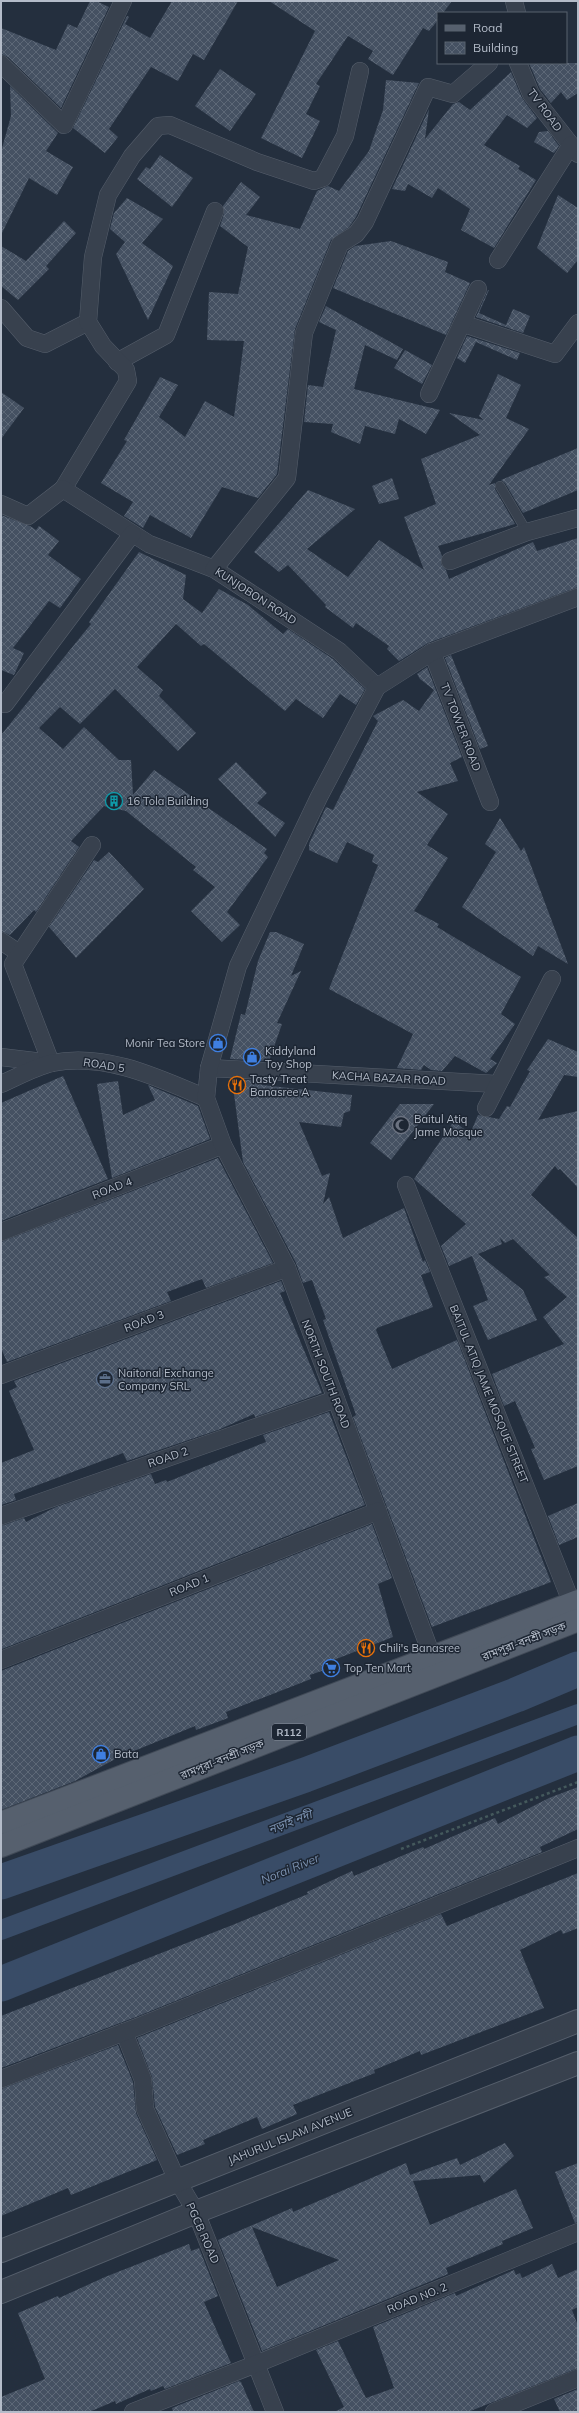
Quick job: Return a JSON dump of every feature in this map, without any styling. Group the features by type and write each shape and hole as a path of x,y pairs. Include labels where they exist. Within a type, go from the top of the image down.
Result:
{"main road":[{"name":"রামপুরা-বনশ্রী সড়ক","path":"1,1823 432,1656 576,1608"},
{"name":"রামপুরা-বনশ্রী সড়ক","path":"1,1846 576,1608"}],"street":[{"path":"1,64 64,125 123,1"},
{"path":"514,1 517,12"},
{"path":"214,569 287,478 304,333 340,244 356,234 365,222 428,87 453,94 488,64"},
{"name":"TV ROAD","path":"518,64 531,94 574,149"},
{"path":"1,504 28,516 63,489 128,381 126,370 117,362 88,322 93,257 108,195 132,156 158,126 170,125 257,162 314,181 322,178 329,170 345,136 360,71"},
{"path":"498,260 574,149"},
{"path":"117,362 166,335 215,211"},
{"path":"429,394 464,324 478,289"},
{"path":"1,308 27,338 45,344 88,322"},
{"path":"464,324 555,354 578,324"},
{"name":"KUNJOBON ROAD","path":"63,489 149,544 214,569 339,650 377,687"},
{"path":"450,561 527,532 578,518"},
{"path":"5,704 132,534"},
{"path":"206,1098 209,1068 241,959 318,797 377,687 432,652 578,597"},
{"name":"TV TOWER ROAD","path":"432,652 490,802"},
{"path":"1,1057 51,1064 13,964 92,846"},
{"path":"1,941 19,953"},
{"path":"486,1108 552,979"},
{"name":"ROAD 5","path":"1,1084 51,1064 75,1061 120,1066 206,1098"},
{"name":"KACHA BAZAR ROAD","path":"209,1068 497,1084"},
{"name":"NORTH SOUTH ROAD","path":"206,1098 223,1145 287,1268 432,1656"},
{"name":"ROAD 4","path":"1,1232 223,1145"},
{"name":"BAITUL ATIQ JAME MOSQUE STREET","path":"406,1185 576,1608"},
{"name":"ROAD 3","path":"1,1375 287,1268"},
{"name":"ROAD 2","path":"1,1516 336,1399"},
{"name":"ROAD 1","path":"1,1660 378,1511"},
{"path":"1,2079 124,2032 578,1848"},
{"name":"JAHURUL ISLAM AVENUE","path":"1,2251 578,2021"},
{"name":"PGCB ROAD","path":"124,2032 143,2080 145,2109 177,2180 196,2212 275,2412"},
{"path":"1,2292 196,2212 578,2063"},
{"name":"ROAD NO. 2","path":"133,2412 256,2364 578,2232"},
{"path":"494,2412 578,2378"}],"lane":[{"path":"500,486 527,532"}],"path":[{"path":"401,1849 578,1782"}],"building":[{"path":"90,1 96,1 109,7 61,108 8,57 1,54 1,28 56,50 68,24 77,28"},
{"path":"172,1 238,1 204,60 193,54 178,81 151,67 109,129 118,137 105,153 73,128 127,16 129,17 125,24 150,38"},
{"path":"269,1 452,1 444,12 437,12 437,21 429,31 423,28 393,75 368,59 373,51 348,36 316,84 320,86 306,114 320,121 302,158 261,138 315,31"},
{"path":"578,63 578,93 567,100 561,92 551,103 540,89 529,64"},
{"path":"220,69 256,94 230,131 195,106"},
{"path":"511,72 522,98 537,118 527,128 507,115 484,145 520,166 518,169 536,180 494,248 461,230 470,209 438,188 432,198 408,184 405,191 392,189 429,109 425,139 453,104 459,102 470,110"},
{"path":"386,80 419,83 356,217 349,227 331,240 295,329 277,474 258,498 222,487 191,538 150,515 143,528 124,516 133,502 101,483 127,441 124,440 160,377 178,385 159,417 185,437 205,401 234,417 244,341 207,340 209,292 238,294 248,247 220,226 224,214 223,206 241,182 260,197 246,215 300,229 317,191 328,186 339,191 369,151 383,110"},
{"path":"10,86 58,133 46,151 73,167 57,195 29,178 1,235 1,152 11,116"},
{"path":"548,131 559,146 554,153 534,142 539,132"},
{"path":"160,155 193,178 172,207 137,179 146,167 150,169"},
{"path":"558,195 578,208 578,260 567,273 537,248"},
{"path":"127,198 163,219 142,243 173,266 148,320 116,254 125,242 110,229 114,213"},
{"path":"64,221 76,233 46,266 49,269 18,300 1,286 1,246 26,261"},
{"path":"391,241 448,262 445,272 470,283 446,335 333,288 348,251 355,246"},
{"path":"488,290 479,313 506,325 513,309 530,316 523,333 476,317"},
{"path":"326,306 403,349 397,360 365,345 354,389 440,410 426,434 399,419 395,434 365,426 360,444 331,432 333,424 304,422 308,385 323,387 336,330 319,322"},
{"path":"467,336 520,353 517,360 476,342 465,363 457,358"},
{"path":"405,350 432,365 422,384 394,368"},
{"path":"498,374 521,385 506,418 529,429 489,485 495,483 495,489 515,524 438,546 442,556 441,564 446,570 449,579 533,542 537,551 578,538 578,587 428,643 399,661 387,649 389,646 356,623 353,628 325,607 326,605 288,565 279,572 254,552 308,490 355,509 307,549 348,577 379,540 424,570 404,517 436,504 421,459 480,435 449,413 484,420 479,416"},
{"path":"1,392 24,408 1,439"},
{"path":"578,448 578,490 523,513 505,483 501,480"},
{"path":"392,478 399,499 379,504 372,486"},
{"path":"1,515 30,526 36,530 39,526 59,541 48,555 81,579 60,608 49,601 13,648 24,653 14,675 1,670"},
{"path":"139,552 186,575 183,599 202,613 219,589 248,605 283,634 288,629 333,659 365,689 356,705 340,694 323,718 296,699 285,711 204,644 201,646 176,624 137,667 163,690 159,696 196,733 178,751 115,689 80,724 60,707 39,728 63,749 84,727 119,760 131,760 133,795 154,770 267,849 264,853 268,857 227,912 240,925 222,942 191,911 215,887 193,870 196,867 126,811 104,806 71,841 79,847 36,912 34,910 10,935 1,931 1,735 91,624 89,622"},
{"path":"451,655 488,746 480,749 445,658"},
{"path":"427,667 462,757 450,763 458,781 417,792 448,814 427,845 448,858 414,911 439,924 437,927 521,977 501,1014 515,1024 490,1059 497,1063 486,1073 455,1056 442,1071 431,1070 424,1065 421,1070 397,1068 413,1034 329,989 378,865 372,862 374,855 347,842 337,863 309,850 309,844 326,807 333,810 378,721 373,716 403,700 419,711 434,690 420,679 417,674"},
{"path":"236,762 267,793 257,803 285,823 275,837 218,779"},
{"path":"500,818 521,851 524,847 568,964 538,946 533,956 462,907 496,852 485,844"},
{"path":"109,852 144,889 76,958 49,927 94,860 98,862"},
{"path":"270,932 276,932 304,944 291,976 301,971 277,1023 282,1024 269,1061 230,1059 241,1014 245,1015 258,961"},
{"path":"548,1039 578,1052 578,1077 564,1075 538,1120 578,1111 578,1188 560,1169 558,1170 555,1166 531,1195 578,1238 578,1466 544,1480 531,1449 535,1448 515,1401 504,1406 492,1374 564,1344 543,1317 567,1297 544,1277 550,1275 513,1239 505,1243 500,1238 502,1244 478,1254 523,1290 537,1320 488,1340 473,1306 488,1300 472,1256 449,1266 441,1246 466,1224 414,1179 454,1121 470,1134 478,1115 499,1119 507,1106 510,1107 530,1071 527,1070"},
{"path":"63,1076 108,1179 1,1221 1,1103"},
{"path":"232,1079 263,1081 262,1085 352,1095 350,1111 344,1113 341,1127 299,1122 322,1176 330,1173 323,1204 329,1197 343,1238 404,1208 423,1262 425,1260 430,1272 421,1275 433,1307 377,1328 376,1330 392,1369 457,1340 551,1582 432,1627 353,1417 356,1415 323,1320 326,1319 312,1280 303,1283 296,1263 243,1162"},
{"path":"118,1081 123,1115 155,1100 148,1085 198,1106 210,1139 112,1178 97,1084"},
{"name":"Baitul Atiq Jame Mosque","path":"400,1104 434,1104 391,1160 370,1143"},
{"path":"218,1158 273,1263 206,1288 202,1279 167,1292 171,1301 7,1362 1,1348 1,1242"},
{"path":"281,1281 285,1291 280,1293 322,1393 255,1417 254,1414 218,1430 127,1461 123,1453 14,1494 16,1500 1,1505 1,1463 34,1450 9,1391 17,1387 14,1381"},
{"path":"329,1412 365,1505 2,1649 1,1526 24,1518 26,1522 56,1507 151,1474 155,1484 166,1480 167,1482 266,1442 263,1435"},
{"path":"578,1503 578,1537 559,1545 548,1516"},
{"path":"372,1524 392,1578 378,1584 393,1637 331,1661 333,1667 310,1675 311,1679 226,1712 228,1718 196,1730 195,1726 117,1758 75,1781 1,1810 1,1671"},
{"path":"578,1787 578,1829 540,1847 542,1852 136,2017 1,2068 1,2016 308,1894 307,1892 352,1871 354,1876 423,1847 424,1849 495,1818 498,1824 549,1798"},
{"path":"578,1873 578,1928 563,1934 561,1930 520,1950 544,2008 421,2055 420,2051 374,2070 375,2073 293,2105 297,2114 262,2129 257,2117 203,2140 205,2144 177,2155 155,2107 152,2077 137,2038 441,1914 447,1926"},
{"path":"118,2045 133,2082 136,2113 157,2160 71,2195 68,2188 1,2216 1,2089"},
{"path":"505,2143 514,2156 484,2183 480,2175 413,2181 430,2225 516,2189 533,2228 502,2241 503,2244 446,2268 448,2274 262,2351 218,2240 292,2208 293,2212 406,2163 410,2175 457,2158 460,2165","holes":["252,2227 339,2260 277,2287"]},
{"path":"578,2163 578,2222 575,2223 555,2172"},
{"path":"189,2244 191,2251 199,2248 218,2296 204,2302 231,2363 165,2389 163,2386 151,2391 150,2389 116,2404 115,2401 89,2412 1,2412 1,2397 45,2379 18,2313 58,2296 59,2298 105,2277"},
{"path":"552,2264 558,2278 578,2269 578,2307 572,2310 578,2326 578,2368 468,2412 334,2412 344,2407 316,2350 338,2341 366,2398 394,2388 373,2327 455,2293 456,2296 514,2270 516,2275 520,2273 522,2278"},
{"path":"239,2381 241,2382 254,2412 173,2412 172,2408"},
{"path":"578,2389 578,2412 560,2412 554,2399"}],"waterway":[{"name":"Norai River","path":"1,1882 305,1775 516,1695 578,1669"},
{"name":"নড়াই নদী","path":"1,1930 578,1714"},
{"name":"Norai River","path":"1,1984 578,1753"}],"place":[{"name":"16 Tola Building","path":"114,801"},
{"name":"Monir Tea Store","path":"218,1043"},
{"name":"Kiddyland Toy Shop","path":"252,1057"},
{"name":"Tasty Treat Banasree A","path":"237,1085"},
{"name":"Baitul Atiq Jame Mosque","path":"401,1125"},
{"name":"Naitonal Exchange Company SRL","path":"105,1379"},
{"name":"Chili's Banasree","path":"366,1648"},
{"name":"Top Ten Mart","path":"331,1668"},
{"name":"Bata","path":"101,1754"}]}
